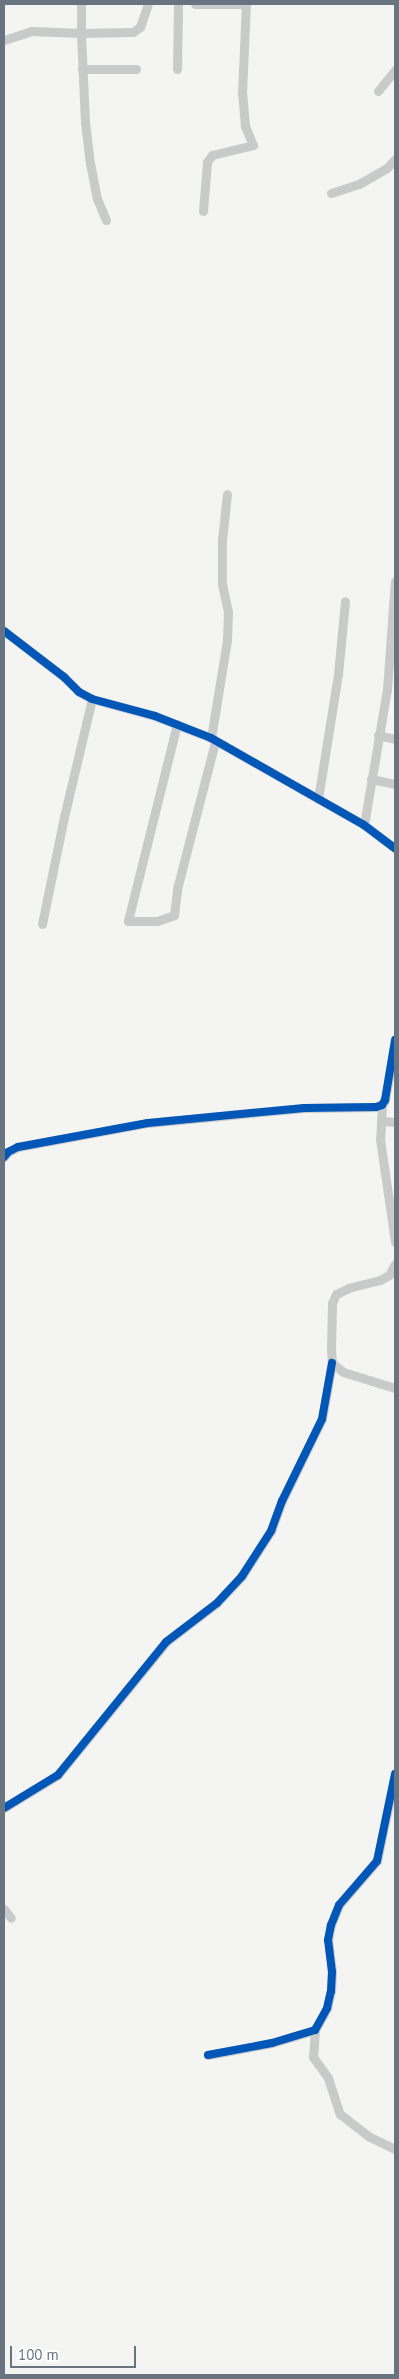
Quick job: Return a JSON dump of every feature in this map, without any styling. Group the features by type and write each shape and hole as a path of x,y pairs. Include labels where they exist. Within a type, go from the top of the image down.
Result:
{"street":[{"path":"81,4 82,70 90,164 97,199 106,220"},
{"path":"4,40 31,31 81,33 133,32 140,27 148,4"},
{"path":"177,69 178,4"},
{"path":"195,4 242,4"},
{"path":"203,211 207,162 212,155 253,145 245,126 242,94 246,4"},
{"path":"82,70 136,69"},
{"path":"378,91 395,70"},
{"path":"330,193 359,184 387,168 395,158"},
{"path":"176,724 128,921 156,921 174,915 176,888 213,740 227,640 228,612 222,583 222,540 227,494"},
{"path":"364,825 378,735 391,690 395,581"},
{"path":"318,798 338,674 345,601"},
{"path":"4,631 64,677 79,692 92,699 155,716 213,740 364,825 395,848"},
{"path":"42,924 64,817 92,699"},
{"path":"378,735 395,739"},
{"path":"371,779 395,784"},
{"path":"395,1040 380,1121 380,1139 395,1242"},
{"path":"4,1157 8,1152 18,1147 148,1124 304,1108 369,1108 382,1105"},
{"path":"380,1121 395,1122"},
{"path":"4,1808 58,1775 166,1642 217,1603 242,1576 271,1531 282,1500 322,1419 332,1363 332,1303 336,1294 349,1288 380,1280 389,1275 395,1264"},
{"path":"332,1363 350,1375 395,1388"},
{"path":"395,1774 377,1861 339,1905 331,1924 328,1940 332,1972 331,1991 327,2008 315,2030 313,2057 328,2078 335,2105 340,2114 368,2136 395,2148"},
{"path":"4,1909 11,1918"},
{"path":"208,2055 272,2043 315,2030"}],"cycle path":[{"path":"4,631 64,677 79,692 92,699 155,716 211,738 364,825 395,848"},
{"path":"4,1157 8,1152 18,1147 148,1123 304,1108 376,1107 382,1105 385,1100 395,1040"},
{"path":"4,1808 58,1775 166,1642 217,1603 242,1576 271,1531 282,1501 322,1419 332,1363"},
{"path":"208,2055 272,2043 315,2030 327,2008 331,1991 332,1972 328,1940 331,1925 339,1905 377,1861 395,1774"}]}
